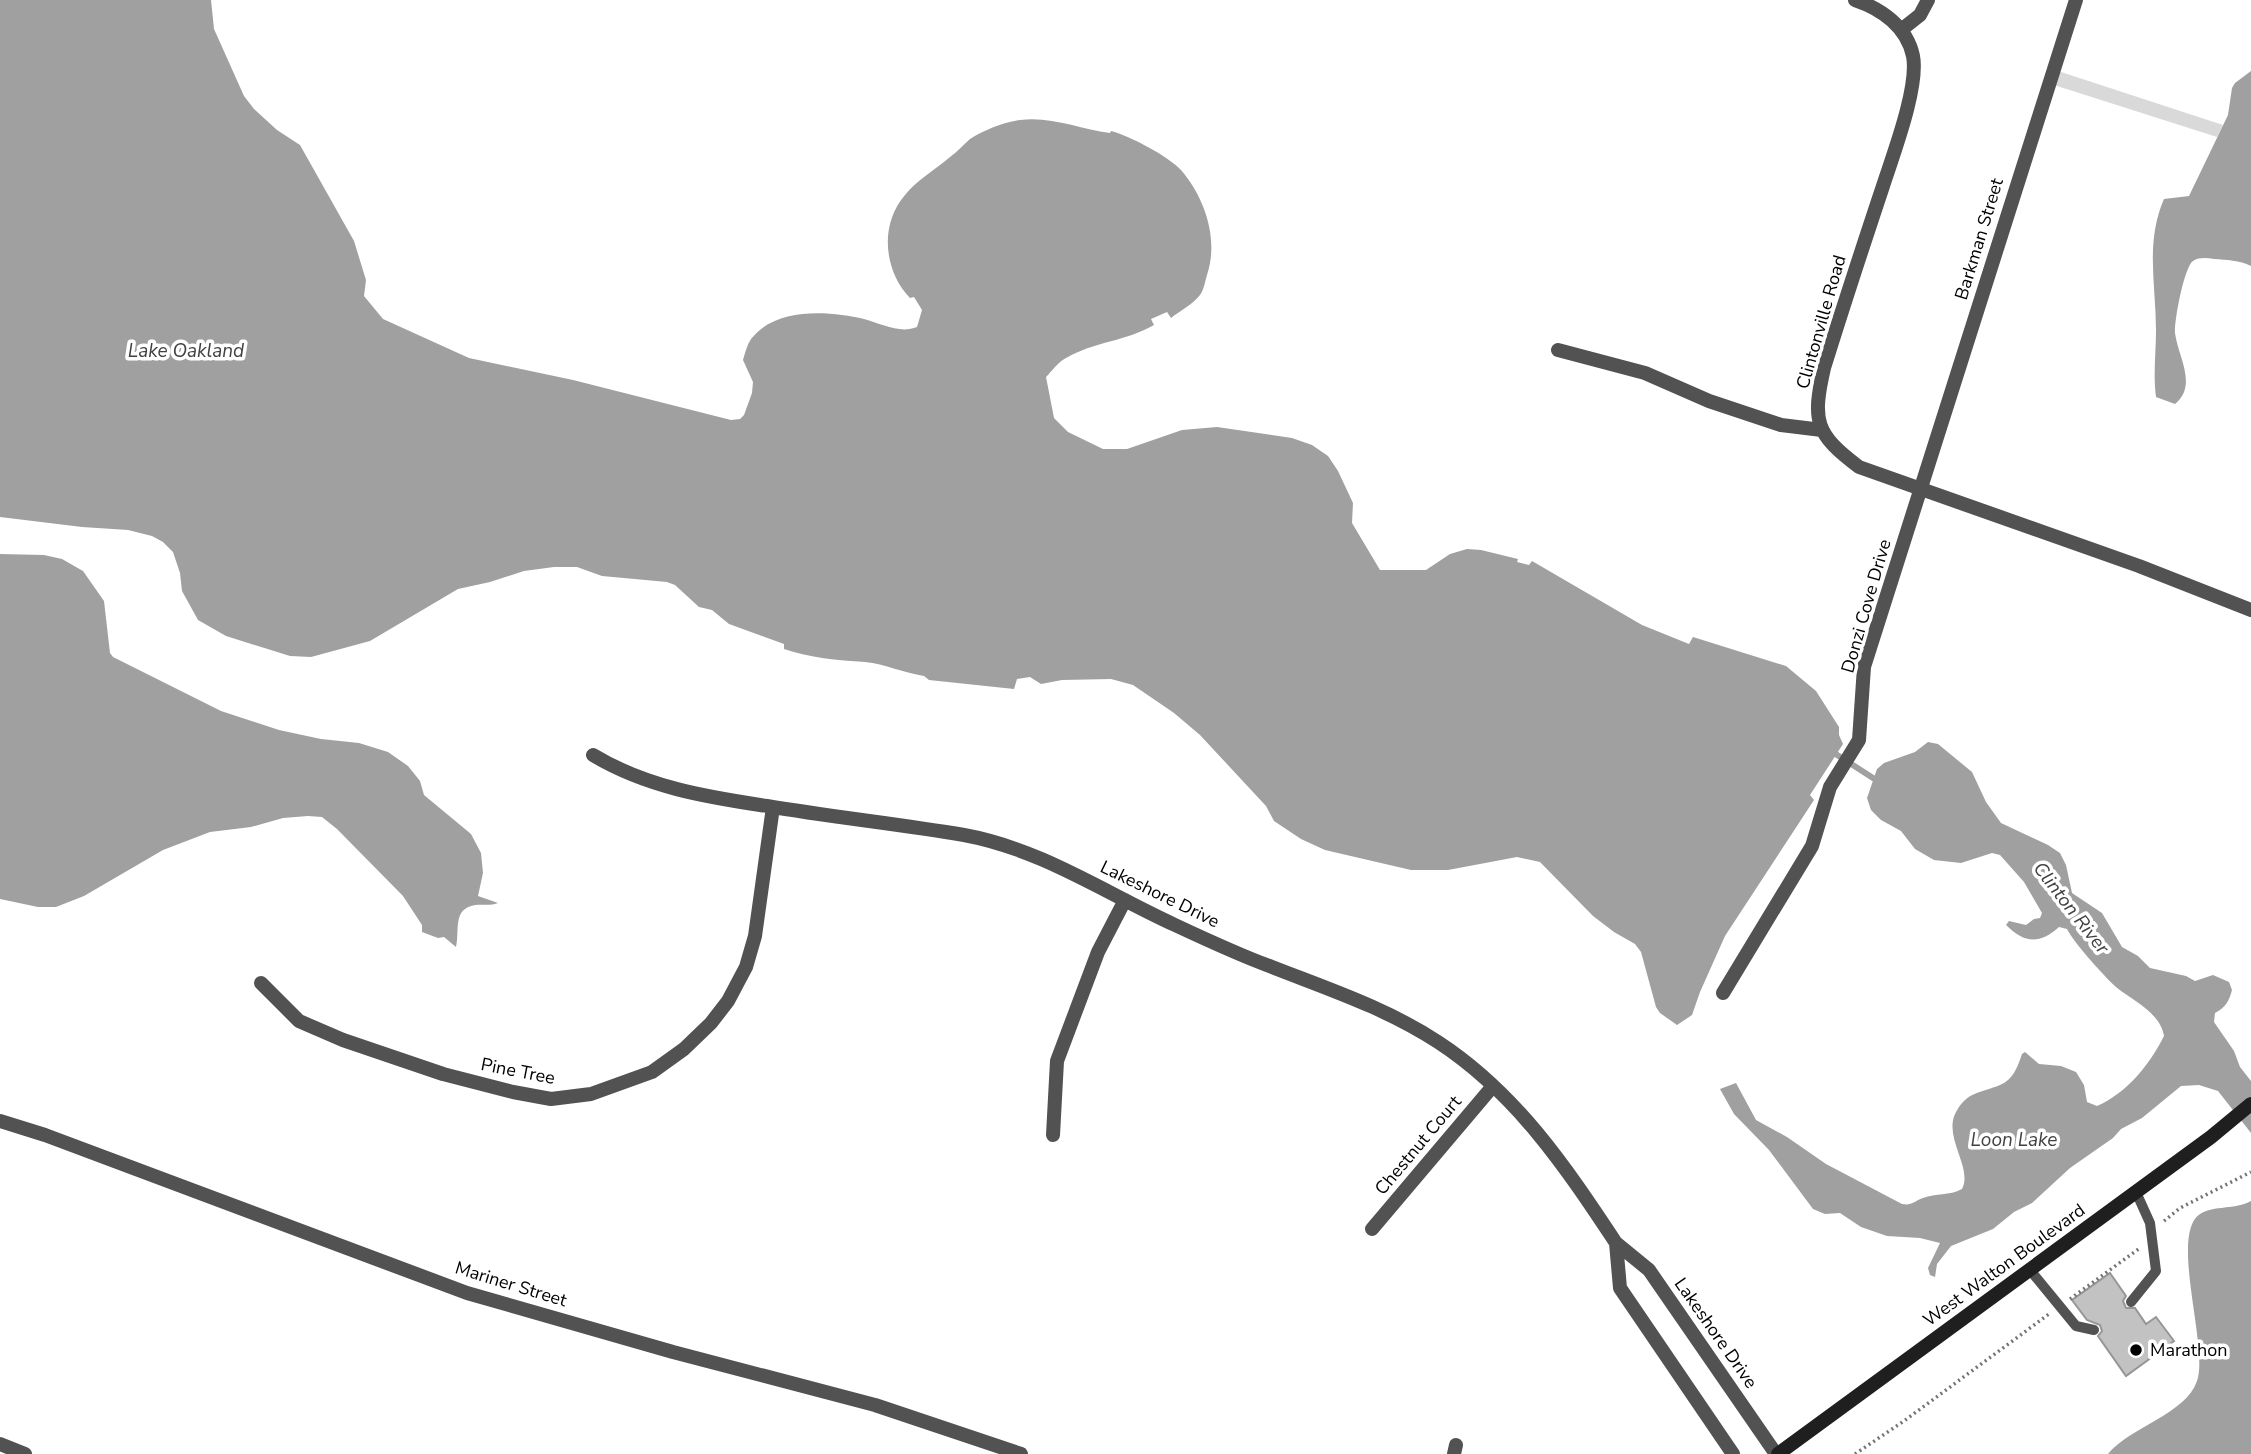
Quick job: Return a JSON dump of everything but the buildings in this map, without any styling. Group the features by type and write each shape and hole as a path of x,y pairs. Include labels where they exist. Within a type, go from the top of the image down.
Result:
{"main road":[{"name":"West Walton Boulevard","path":"1777,1454 2211,1137 2251,1104"}],"street":[{"name":"Clintonville Road","path":"1822,430 1817,406 1824,368 1898,139 1911,89 1914,59 1909,42 1885,14 1855,0"},
{"path":"1900,30 1920,15 1928,0"},
{"name":"Barkman Street","path":"1921,490 2076,0"},
{"path":"1558,350 1645,373 1709,401 1781,425 1822,430 1833,447 1859,467 2139,566 2251,610"},
{"name":"Donzi Cove Drive","path":"1723,993 1812,846 1830,787 1859,740 1864,667 1921,490"},
{"name":"Lakeshore Drive","path":"593,755 618,770 662,786 711,797 968,836 1037,856 1224,947 1383,1012 1438,1042 1493,1086 1533,1126 1572,1177 1616,1243 1649,1270 1777,1454"},
{"name":"Pine Tree","path":"261,983 299,1021 343,1040 443,1074 551,1099 591,1094 652,1072 684,1049 711,1023 728,1001 746,967 755,936 773,807"},
{"path":"1053,1135 1057,1061 1098,952 1125,900"},
{"name":"Chestnut Court","path":"1372,1229 1493,1086"},
{"name":"Mariner Street","path":"0,1121 45,1135 467,1293 673,1352 875,1405 1021,1454"},
{"name":"Lakeshore Drive","path":"1616,1243 1620,1288 1733,1454"},
{"path":"0,1444 25,1454"}],"lane":[{"path":"2130,1302 2155,1271 2150,1223 2136,1192"},
{"path":"2030,1270 2076,1326 2094,1330"}],"shaded area":[{"path":"2058,71 2223,125 2217,137 2054,85"}],"water":[{"name":"Lake Oakland","path":"0,0 211,0 214,29 244,96 277,130 300,145 354,241 366,280 364,296 383,319 469,358 573,380 731,420 740,419 744,415 752,393 753,382 743,360 748,344 774,321 789,316 819,313 864,319 898,329 917,327 922,310 914,297 910,298 901,287 890,261 888,234 891,220 905,195 970,139 1001,125 1032,119 1110,133 1111,131 1128,137 1167,159 1190,181 1207,220 1210,261 1200,295 1171,318 1167,312 1151,319 1154,325 1133,335 1076,353 1060,362 1046,377 1054,418 1068,432 1103,449 1127,449 1182,430 1217,427 1292,438 1312,445 1328,456 1338,471 1353,503 1352,523 1380,570 1426,570 1450,554 1467,549 1518,559 1517,562 1529,565 1532,561 1642,625 1689,644 1693,637 1786,666 1816,691 1839,727 1843,744 1810,795 1814,800 1725,936 1692,1015 1677,1025 1656,1007 1641,952 1635,944 1593,916 1540,862 1517,857 1448,870 1411,870 1325,850 1301,839 1274,821 1266,806 1200,735 1174,713 1133,685 1111,679 1062,680 1041,684 1030,677 1017,679 1014,689 929,680 924,676 872,663 804,655 784,649 784,644 729,624 712,610 699,607 675,585 602,576 577,567 524,571 458,589 370,641 311,657 290,656 226,636 198,620 182,591 173,552 152,536 128,530 0,517"},
{"path":"2251,71 2251,266 2237,261 2206,258 2195,260 2190,265 2180,295 2175,327 2186,380 2182,396 2175,404 2156,397 2155,388 2153,248 2158,215 2164,199 2189,196 2228,115 2232,88"},
{"path":"0,554 44,555 62,559 83,571 104,601 110,653 113,657 221,711 279,730 321,739 359,743 388,752 408,766 420,781 424,795 471,834 481,853 483,873 478,896 498,903 475,905 463,911 458,921 456,947 444,937 438,938 422,932 422,925 403,896 337,829 322,817 308,816 210,832 163,850 84,896 56,907 38,907 0,899"},
{"name":"Loon Lake","path":"1928,742 1938,744 1972,772 1986,802 2001,823 2060,853 2066,865 2072,893 2102,913 2122,947 2138,956 2150,968 2186,976 2195,981 2213,975 2229,982 2232,990 2230,997 2215,1013 2214,1022 2251,1081 2251,1133 2218,1091 2199,1085 2181,1086 2142,1118 2121,1129 2113,1138 2070,1168 2032,1203 2014,1212 1993,1229 1951,1246 1937,1264 1935,1277 1930,1275 1928,1268 1940,1243 1920,1238 1887,1236 1861,1227 1840,1213 1825,1214 1813,1209 1769,1150 1734,1114 1720,1089 1736,1083 1756,1120 1787,1137 1826,1164 1902,1204 1908,1204 1928,1196 1962,1189 1964,1172 1953,1133 1955,1114 1969,1097 2008,1080 2025,1052 2039,1064 2061,1066 2076,1072 2084,1085 2087,1102 2097,1106 2128,1086 2152,1057 2164,1036 2152,1014 2110,982 2067,929 2059,927 2045,937 2032,940 2019,935 2006,925 2009,921 2026,925 2040,918 2042,913 2024,882 2000,855 1992,853 1961,863 1934,860 1915,849 1901,831 1881,820 1871,810 1867,798 1877,769 1884,763 1915,752"},
{"path":"2251,1201 2251,1454 2108,1454 2118,1444 2182,1403 2191,1393 2197,1381 2199,1365 2189,1267 2188,1244 2191,1226 2200,1214 2206,1211"}],"waterway":[{"name":"Clinton River","path":"1831,751 1873,778"}],"place":[{"name":"Marathon","path":"2136,1350"}]}
